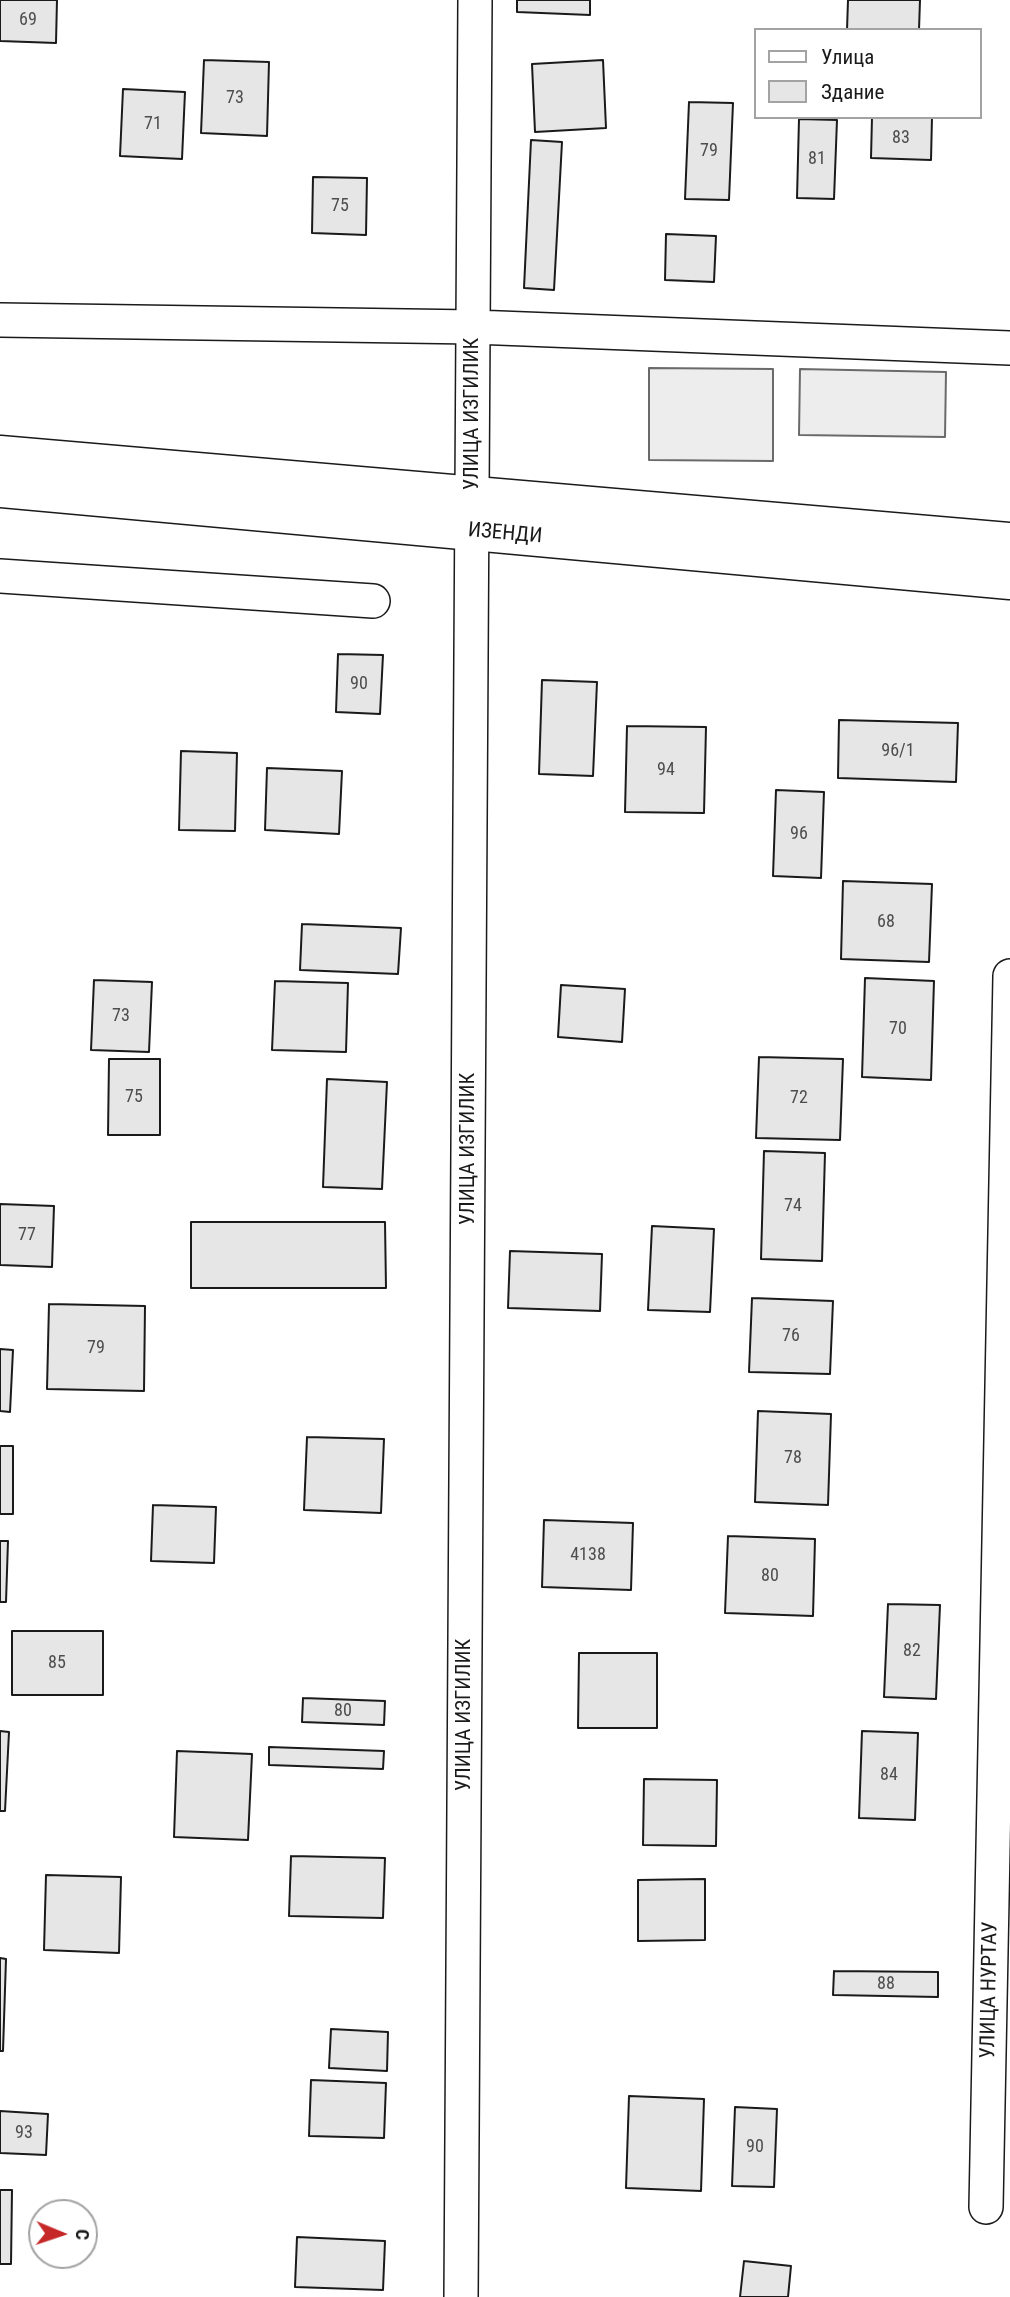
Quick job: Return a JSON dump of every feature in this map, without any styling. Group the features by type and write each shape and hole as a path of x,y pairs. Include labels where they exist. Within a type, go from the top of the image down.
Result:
{"street":[{"name":"УЛИЦА ИЗГИЛИК","path":"461,2297 475,0"},
{"path":"0,320 474,327 1010,348"},
{"name":"ИЗЕНДИ","path":"0,455 1010,580"},
{"name":"ИЗЕНДИ","path":"0,488 1010,542"},
{"path":"0,576 373,601"},
{"name":"УЛИЦА НУРТАУ","path":"986,2207 1010,976"}],"shaded area":[{"path":"649,368 773,369 773,461 649,460"},
{"path":"800,369 946,372 945,437 799,435"}],"building":[{"path":"0,0 57,0 56,43 0,41"},
{"path":"517,0 590,0 590,15 517,12"},
{"path":"848,0 920,0 919,28 847,28"},
{"path":"204,60 269,62 267,136 201,133"},
{"path":"603,60 606,128 535,132 532,64"},
{"path":"123,89 185,92 182,159 120,156"},
{"path":"689,102 733,103 729,200 685,199"},
{"path":"799,119 837,120 834,199 797,198"},
{"path":"872,119 932,119 931,160 871,158"},
{"path":"531,140 562,142 554,290 524,288"},
{"path":"313,177 367,178 366,235 312,233"},
{"path":"666,234 716,236 714,282 665,280"},
{"path":"338,654 383,655 380,714 336,712"},
{"path":"542,680 597,682 593,776 539,774"},
{"path":"839,720 958,723 956,782 838,778"},
{"path":"627,726 706,727 704,813 625,812"},
{"path":"181,751 237,753 235,831 179,830"},
{"path":"267,768 342,771 339,834 265,830"},
{"path":"776,790 824,792 821,878 773,876"},
{"path":"843,881 932,884 929,962 841,959"},
{"path":"302,924 401,928 398,974 300,970"},
{"path":"865,978 934,981 931,1080 862,1077"},
{"path":"94,980 152,982 149,1052 91,1050"},
{"path":"275,981 348,983 346,1052 272,1050"},
{"path":"561,985 625,989 622,1042 558,1037"},
{"path":"759,1057 843,1059 840,1140 756,1138"},
{"path":"109,1059 160,1059 160,1135 108,1135"},
{"path":"327,1079 387,1082 382,1189 323,1187"},
{"path":"764,1151 825,1153 822,1261 761,1259"},
{"path":"0,1204 54,1206 52,1267 0,1265"},
{"path":"191,1222 385,1222 386,1288 191,1288"},
{"path":"652,1226 714,1229 710,1312 648,1310"},
{"path":"510,1251 602,1254 600,1311 508,1308"},
{"path":"752,1298 833,1301 830,1374 749,1372"},
{"path":"49,1304 145,1306 144,1391 47,1389"},
{"path":"0,1349 13,1350 10,1412 0,1411"},
{"path":"758,1411 831,1414 828,1505 755,1502"},
{"path":"307,1437 384,1439 381,1513 304,1510"},
{"path":"0,1446 13,1446 13,1514 0,1514"},
{"path":"153,1505 216,1507 214,1563 151,1561"},
{"path":"544,1520 633,1523 631,1590 542,1587"},
{"path":"728,1536 815,1539 813,1616 725,1613"},
{"path":"0,1541 8,1541 6,1602 0,1602"},
{"path":"888,1604 940,1605 936,1699 884,1697"},
{"path":"12,1631 103,1631 103,1695 12,1695"},
{"path":"579,1653 657,1653 657,1728 578,1728"},
{"path":"303,1698 385,1701 384,1725 302,1722"},
{"path":"0,1731 9,1732 5,1811 0,1811"},
{"path":"862,1731 918,1733 915,1820 859,1818"},
{"path":"269,1747 384,1751 383,1769 269,1765"},
{"path":"177,1751 252,1754 248,1840 174,1837"},
{"path":"644,1779 717,1780 716,1846 643,1845"},
{"path":"291,1856 385,1858 383,1918 289,1916"},
{"path":"46,1875 121,1877 119,1953 44,1950"},
{"path":"705,1879 705,1940 638,1941 638,1880"},
{"path":"0,1958 6,1959 3,2051 0,2051"},
{"path":"834,1971 938,1972 938,1997 833,1995"},
{"path":"331,2029 388,2032 387,2071 329,2068"},
{"path":"311,2080 386,2083 384,2138 309,2136"},
{"path":"629,2096 704,2099 701,2191 626,2188"},
{"path":"735,2107 777,2109 774,2187 732,2186"},
{"path":"0,2111 48,2114 46,2155 0,2153"},
{"path":"0,2190 12,2190 11,2264 0,2264"},
{"path":"297,2237 385,2241 383,2290 295,2287"},
{"path":"744,2261 791,2266 788,2297 740,2297"}]}
